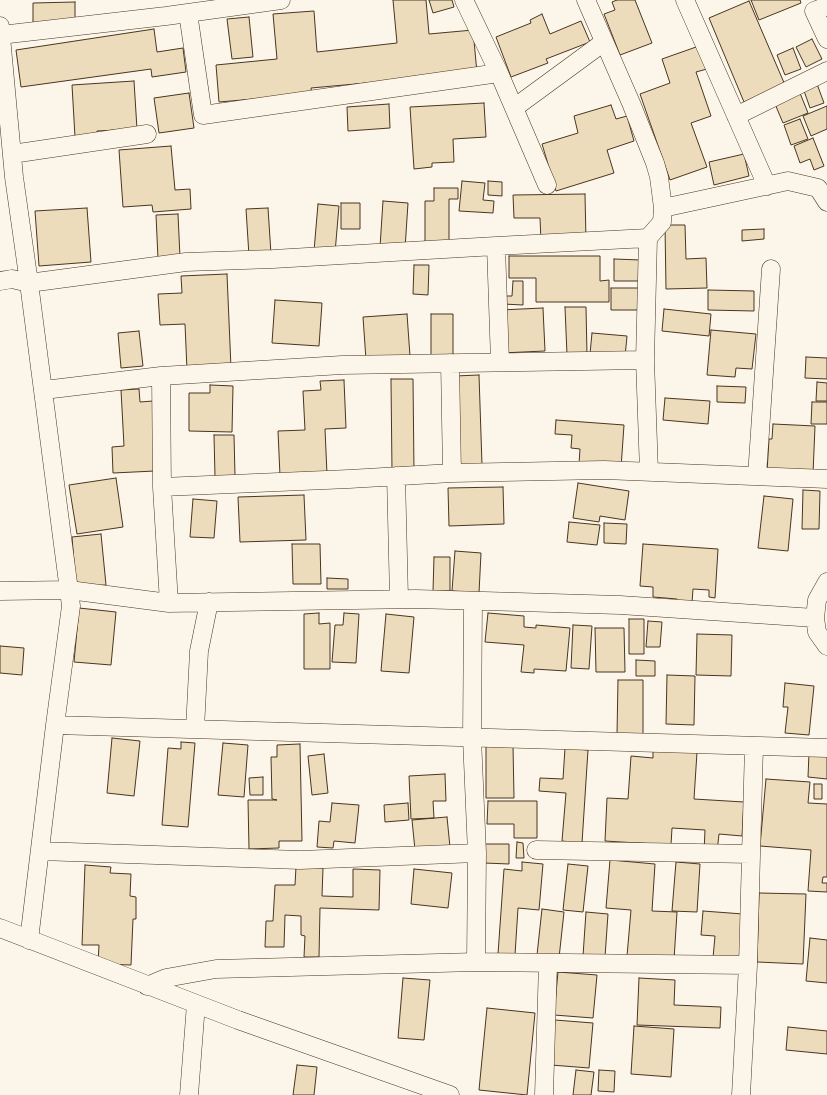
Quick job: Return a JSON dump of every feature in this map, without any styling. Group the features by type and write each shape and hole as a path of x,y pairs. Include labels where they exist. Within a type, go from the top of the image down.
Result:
{"street":[{"path":"29,940 71,606 29,283 7,179 12,154 0,32 198,8 282,0"},
{"path":"464,0 499,73 547,185"},
{"path":"586,0 631,102 659,177 663,208 662,222 648,238 645,360 648,472"},
{"path":"685,0 767,186"},
{"path":"827,6 814,11 827,39"},
{"path":"198,8 203,115 499,73"},
{"path":"514,108 604,42"},
{"path":"736,116 827,71"},
{"path":"12,154 147,134"},
{"path":"663,208 788,181 824,191"},
{"path":"0,281 12,279 29,283 186,262 282,259 648,238"},
{"path":"496,246 500,362"},
{"path":"757,476 771,269"},
{"path":"44,390 160,376 342,365 645,360"},
{"path":"450,363 452,473"},
{"path":"160,376 162,487 169,603"},
{"path":"162,487 452,473 604,470 827,479"},
{"path":"396,476 399,598"},
{"path":"827,582 817,600 815,618 818,632 827,646"},
{"path":"0,591 69,590 169,603 399,598 620,605 815,618"},
{"path":"473,601 472,738 476,853 476,962"},
{"path":"195,729 199,652 209,602"},
{"path":"55,725 827,748"},
{"path":"741,1095 748,965 754,746"},
{"path":"536,850 750,854"},
{"path":"40,851 300,860 476,853"},
{"path":"0,928 147,986 450,1095"},
{"path":"147,986 166,978 216,969 476,962 748,965"},
{"path":"544,1095 548,963"},
{"path":"189,1095 196,1004"}],"building":[{"path":"393,0 426,0 429,34 473,30 477,73 311,88 312,94 219,102 216,65 277,59 273,14 314,11 317,52 397,43"},
{"path":"429,0 452,0 454,7 433,13"},
{"path":"617,0 635,0 652,43 620,55 604,14 615,10 612,2"},
{"path":"751,0 800,0 801,3 759,20"},
{"path":"749,1 785,85 744,102 709,18"},
{"path":"75,2 75,23 33,24 33,3"},
{"path":"542,14 550,34 581,21 590,42 546,59 548,63 511,77 496,37 531,23 530,20"},
{"path":"249,17 253,57 232,59 227,19"},
{"path":"154,29 157,52 183,48 186,72 152,77 151,69 21,87 16,50"},
{"path":"812,39 822,59 806,67 796,47"},
{"path":"699,46 707,69 696,72 711,116 691,123 707,167 670,180 640,94 670,83 662,59"},
{"path":"793,48 801,69 785,75 777,55"},
{"path":"134,81 137,129 97,131 97,136 75,137 72,85"},
{"path":"817,84 824,103 810,108 803,88"},
{"path":"189,93 194,128 159,133 154,98"},
{"path":"800,93 808,113 783,123 775,104"},
{"path":"484,103 486,137 453,139 454,162 432,163 432,167 414,169 410,107"},
{"path":"389,104 390,128 348,131 347,107"},
{"path":"611,105 616,119 627,116 634,141 607,150 614,173 556,191 542,144 578,133 574,116"},
{"path":"827,106 827,129 811,136 803,116"},
{"path":"800,119 808,139 791,145 784,125"},
{"path":"813,138 824,166 814,170 810,159 800,163 794,146"},
{"path":"171,146 175,190 190,189 191,209 153,212 152,205 123,207 119,150"},
{"path":"744,154 749,176 714,185 709,162"},
{"path":"462,181 485,183 483,200 494,201 493,213 459,211"},
{"path":"488,181 502,182 502,196 488,195"},
{"path":"434,188 458,188 458,199 449,199 449,246 425,247 425,201 434,201"},
{"path":"585,194 586,240 541,241 540,218 514,218 513,195"},
{"path":"383,201 408,203 405,249 380,247"},
{"path":"341,203 360,203 360,229 341,229"},
{"path":"318,204 339,206 335,253 314,251"},
{"path":"87,208 91,262 39,266 35,211"},
{"path":"268,208 271,254 249,256 246,209"},
{"path":"178,214 180,257 158,259 156,215"},
{"path":"665,225 685,225 686,259 706,258 707,288 666,289"},
{"path":"764,229 764,239 742,241 742,230"},
{"path":"509,256 600,256 600,281 609,280 609,302 536,302 536,278 509,278"},
{"path":"614,259 641,260 640,281 614,281"},
{"path":"414,265 429,265 428,295 413,294"},
{"path":"227,274 231,368 187,370 185,324 160,325 158,294 182,293 181,276"},
{"path":"513,281 523,281 523,305 503,304 503,296 512,296"},
{"path":"611,288 641,288 641,310 611,310"},
{"path":"708,290 754,291 754,311 708,310"},
{"path":"275,300 322,303 319,346 272,343"},
{"path":"565,307 586,307 587,355 567,355"},
{"path":"543,308 545,351 501,353 500,310"},
{"path":"664,309 711,314 709,336 662,331"},
{"path":"407,314 410,356 366,360 363,317"},
{"path":"431,314 453,314 453,357 431,357"},
{"path":"711,330 756,334 752,369 736,368 735,377 707,375"},
{"path":"139,331 143,366 121,368 118,333"},
{"path":"592,333 627,336 625,357 590,354"},
{"path":"806,357 827,358 827,379 805,378"},
{"path":"479,375 482,465 457,466 455,376"},
{"path":"391,379 413,379 414,472 392,472"},
{"path":"344,380 346,428 325,429 327,474 280,476 278,431 305,430 303,391 321,390 320,381"},
{"path":"817,382 827,383 827,401 816,401"},
{"path":"210,385 233,386 232,432 189,431 189,393 210,393"},
{"path":"717,386 746,387 745,403 717,402"},
{"path":"139,389 140,402 153,401 155,471 113,473 112,447 124,446 121,390"},
{"path":"665,398 710,401 708,424 663,420"},
{"path":"812,402 827,402 827,424 811,424"},
{"path":"556,420 624,425 621,468 579,464 580,449 571,448 572,435 555,434"},
{"path":"773,424 815,426 813,474 767,472 769,439 772,439"},
{"path":"214,435 234,435 235,476 215,477"},
{"path":"116,478 123,527 77,534 69,485"},
{"path":"578,483 629,491 625,520 600,516 599,522 573,518"},
{"path":"503,487 504,524 449,526 448,488"},
{"path":"803,490 820,491 819,529 802,529"},
{"path":"304,495 306,540 240,542 238,497"},
{"path":"764,496 793,499 788,551 758,548"},
{"path":"193,499 217,501 214,538 190,537"},
{"path":"569,522 600,525 597,545 567,542"},
{"path":"604,523 627,524 626,544 604,543"},
{"path":"101,534 106,585 76,587 72,537"},
{"path":"292,544 320,544 321,584 293,584"},
{"path":"643,544 718,549 715,598 709,597 709,590 693,589 692,603 677,602 677,599 653,597 653,587 640,586"},
{"path":"455,551 481,553 479,593 452,591"},
{"path":"434,557 450,557 450,591 433,591"},
{"path":"327,578 348,579 348,589 327,589"},
{"path":"79,608 116,612 111,665 74,662"},
{"path":"319,613 319,624 330,623 330,669 304,669 304,614"},
{"path":"344,613 359,614 356,663 332,662 335,625 343,625"},
{"path":"488,613 524,616 524,627 536,628 536,625 570,628 566,671 534,669 534,673 521,672 524,645 485,642"},
{"path":"386,614 414,617 409,673 381,671"},
{"path":"629,619 644,619 644,654 629,654"},
{"path":"648,621 662,622 660,647 646,647"},
{"path":"573,625 592,626 589,669 571,668"},
{"path":"595,628 624,628 625,672 596,672"},
{"path":"697,634 732,635 731,676 696,675"},
{"path":"0,646 24,648 22,675 0,673"},
{"path":"636,660 655,661 655,676 636,676"},
{"path":"667,675 695,676 694,725 666,724"},
{"path":"618,680 643,680 643,735 617,734"},
{"path":"785,683 814,686 809,735 785,733 788,707 783,707"},
{"path":"112,738 140,741 134,796 107,793"},
{"path":"181,742 195,743 188,827 162,825 168,748 181,749"},
{"path":"223,743 248,745 244,797 218,795"},
{"path":"300,744 302,841 279,841 279,848 249,849 248,800 277,800 272,799 271,757 277,757 277,745"},
{"path":"513,745 514,798 486,798 486,746"},
{"path":"565,748 588,750 582,843 562,841 566,793 539,791 540,778 563,779"},
{"path":"653,750 697,752 694,799 744,802 742,836 719,834 717,852 704,852 705,830 672,828 671,845 605,841 607,798 628,799 631,756 653,758"},
{"path":"809,753 827,754 827,779 808,777"},
{"path":"324,754 328,793 312,795 308,756"},
{"path":"445,774 446,801 433,801 434,818 411,819 409,776"},
{"path":"263,777 263,795 250,795 249,778"},
{"path":"766,779 810,782 808,803 827,804 827,877 823,877 822,883 827,883 827,892 808,891 811,850 760,846"},
{"path":"814,784 822,784 822,799 814,799"},
{"path":"488,801 537,801 537,838 514,838 514,824 487,824"},
{"path":"332,803 359,805 355,843 334,841 333,848 317,847 319,821 330,822"},
{"path":"408,803 409,820 385,822 384,805"},
{"path":"447,817 450,847 415,850 412,820"},
{"path":"517,842 523,843 524,858 516,858"},
{"path":"485,844 509,844 509,864 484,863"},
{"path":"610,860 655,864 652,911 677,912 674,960 627,956 631,910 606,908"},
{"path":"522,862 543,864 539,910 518,908 515,955 498,954 504,869 522,871"},
{"path":"676,862 700,864 697,912 672,911"},
{"path":"568,864 588,866 583,912 563,910"},
{"path":"85,865 111,867 110,873 131,874 130,896 136,897 136,919 133,919 131,965 98,964 99,945 82,945"},
{"path":"296,867 323,868 322,896 353,897 353,869 380,870 379,910 320,908 319,957 304,957 305,936 301,935 301,916 285,915 284,947 265,947 266,921 273,921 275,885 295,885"},
{"path":"414,869 452,873 448,908 411,904"},
{"path":"759,893 806,894 803,964 757,962"},
{"path":"542,909 564,912 559,958 537,955"},
{"path":"703,911 743,914 739,960 713,958 715,936 701,935"},
{"path":"586,912 608,914 605,957 583,956"},
{"path":"810,938 827,940 827,983 806,981"},
{"path":"558,972 597,975 593,1018 554,1015"},
{"path":"403,978 430,980 424,1040 398,1038"},
{"path":"639,978 675,980 674,1005 721,1007 720,1028 637,1025"},
{"path":"487,1008 535,1013 527,1095 479,1090"},
{"path":"555,1020 593,1023 589,1068 551,1065"},
{"path":"634,1026 674,1029 671,1077 631,1074"},
{"path":"788,1027 827,1031 827,1054 786,1050"},
{"path":"297,1065 317,1067 314,1095 293,1095"},
{"path":"576,1070 594,1072 591,1095 573,1095"},
{"path":"599,1070 615,1071 614,1092 598,1091"}]}
